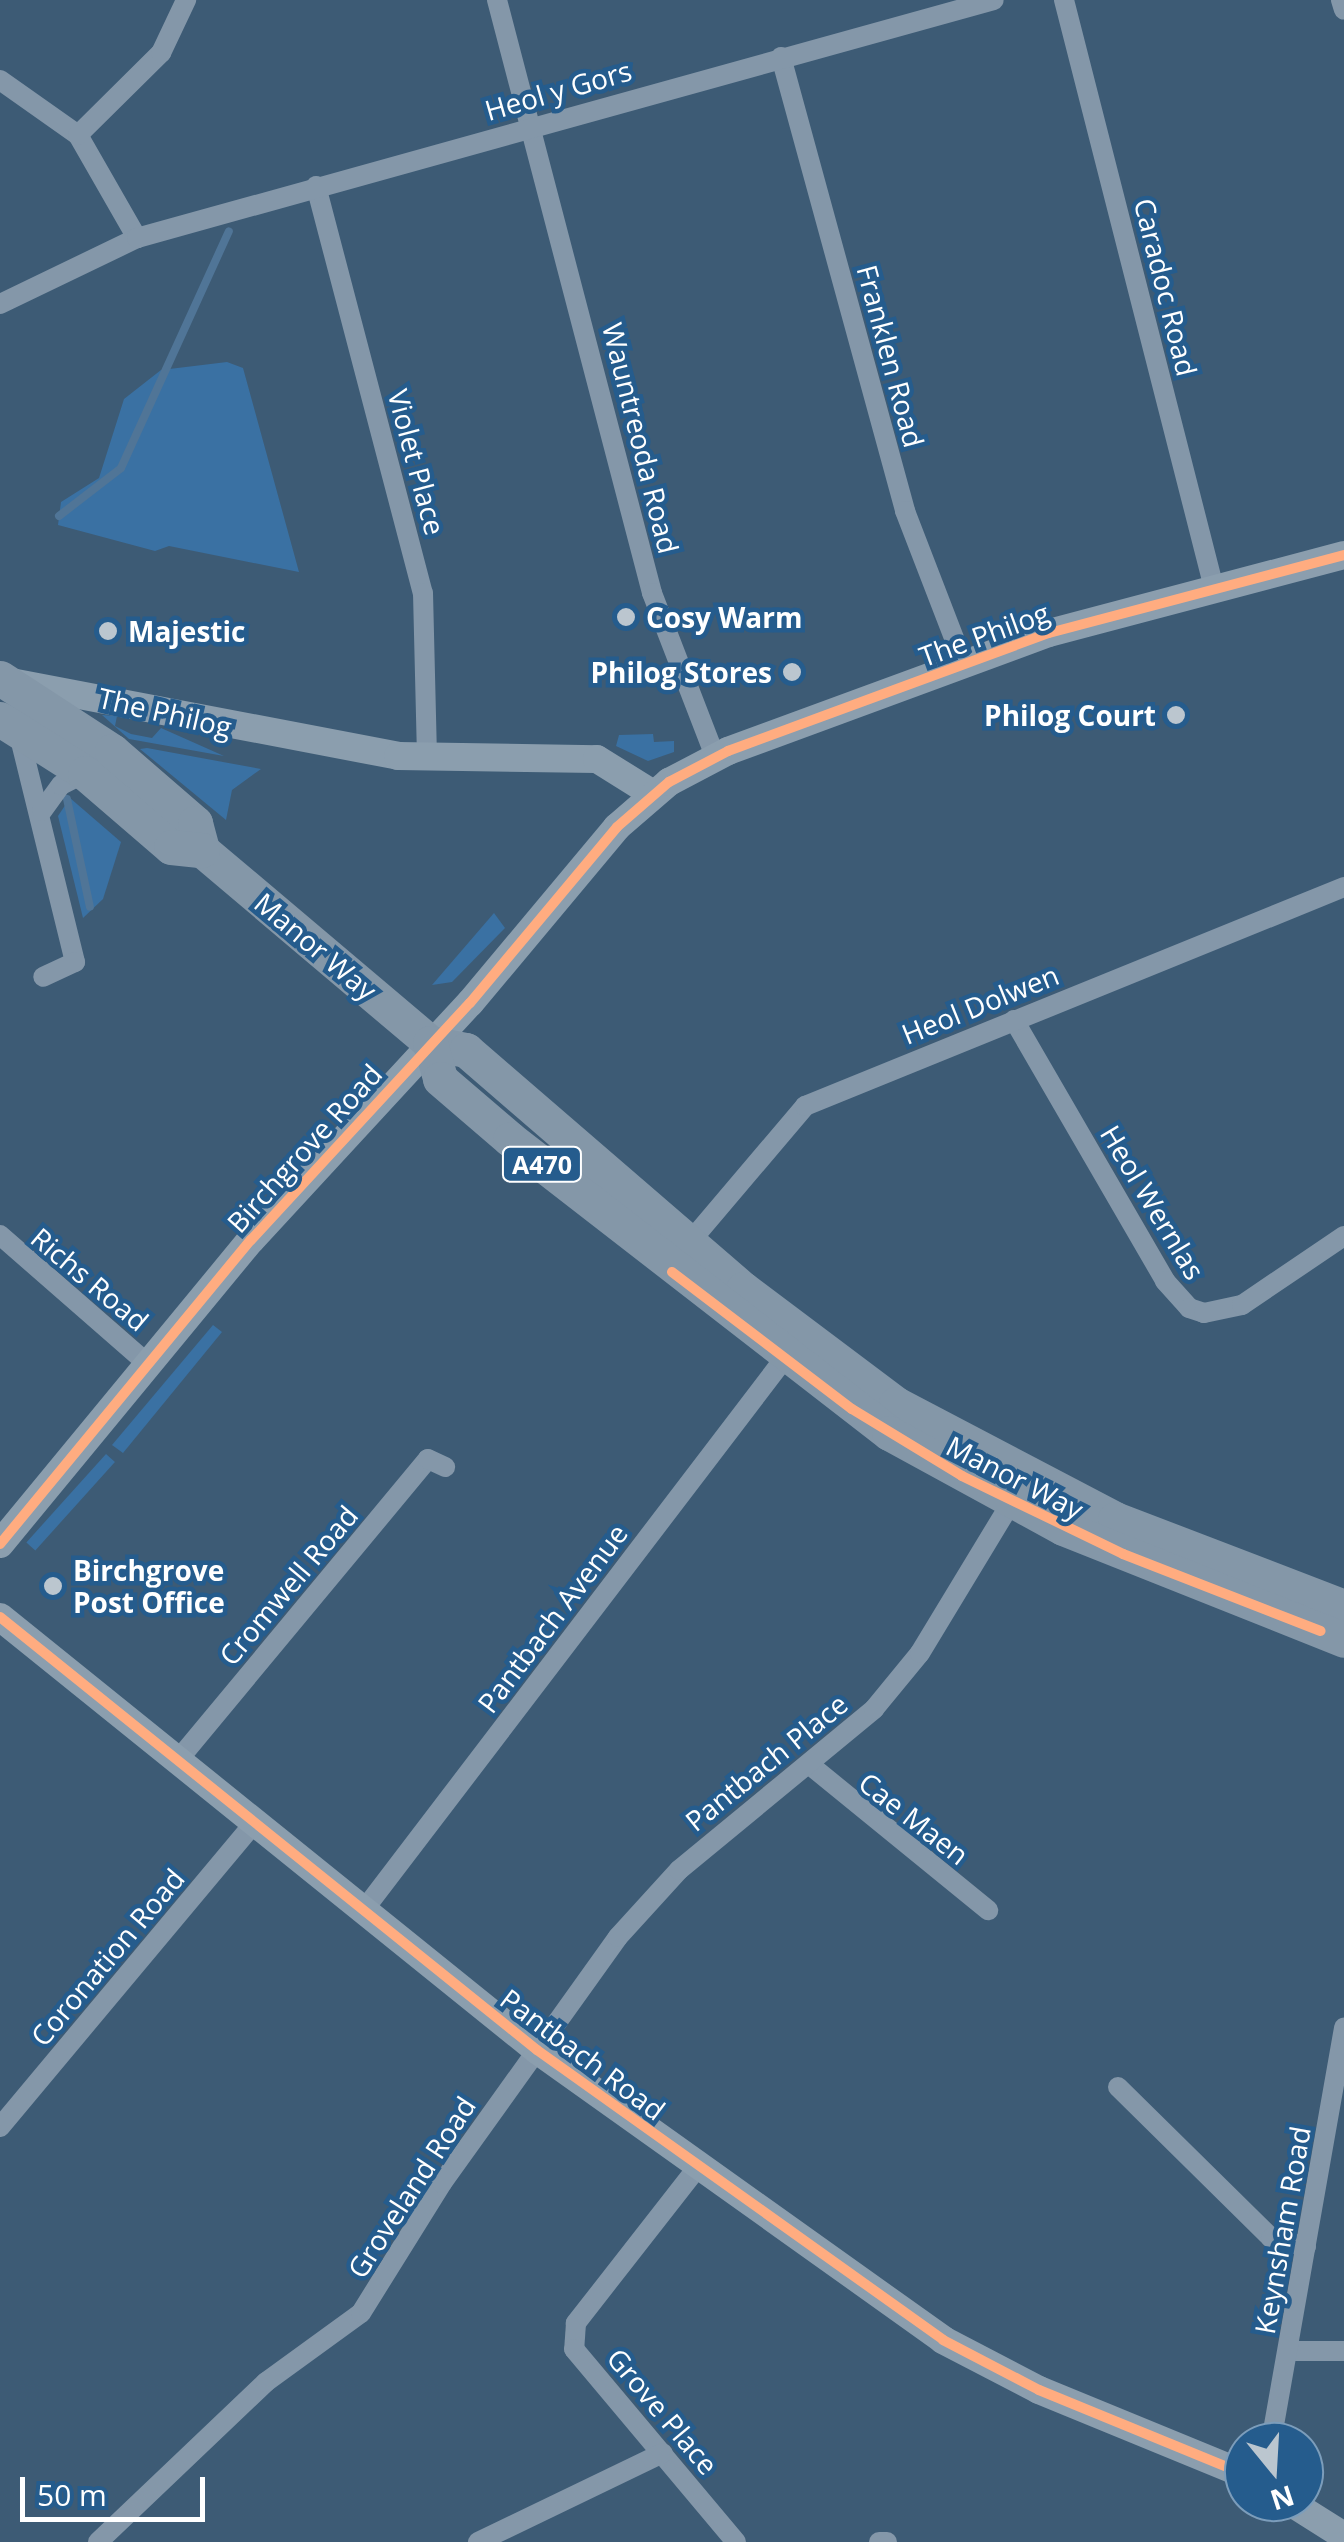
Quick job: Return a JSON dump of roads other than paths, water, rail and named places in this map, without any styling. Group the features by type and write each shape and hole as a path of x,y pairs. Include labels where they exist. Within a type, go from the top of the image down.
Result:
{"highway":[{"name":"Manor Way","path":"6,680 112,752 195,823 202,850"},
{"name":"Manor Way","path":"8,723 85,773 171,847 202,850 430,1043 466,1050 689,1244 814,1345 959,1442 1115,1519 1344,1607"},
{"name":"Manor Way","path":"430,1043 440,1079 784,1359 889,1433 1011,1503 1344,1640"}],"street":[{"path":"78,135 161,53 186,0"},
{"name":"Wauntreoda Road","path":"497,0 652,593 715,756"},
{"name":"Heol y Gors","path":"0,304 138,238 781,56 994,0"},
{"name":"Caradoc Road","path":"1064,0 1214,588"},
{"path":"1341,0 1344,10"},
{"name":"Franklen Road","path":"781,56 905,511 964,664"},
{"path":"0,80 78,135 138,238"},
{"name":"Violet Place","path":"316,186 423,593 427,758"},
{"name":"The Philog","path":"6,680 197,714 290,740 427,758 597,759 653,794 715,756 964,664 1214,588 1344,555"},
{"path":"8,723 42,811 75,962 43,977"},
{"path":"42,811 61,784 85,773"},
{"name":"Birchgrove Road","path":"0,1544 148,1364 653,794"},
{"name":"Heol Dolwen","path":"689,1244 805,1106 1344,887"},
{"name":"Heol Wernlas","path":"1014,1020 1165,1281 1188,1308 1215,1312 1242,1305 1340,1247"},
{"name":"Richs Road","path":"0,1235 148,1364"},
{"name":"Pantbach Avenue","path":"363,1910 784,1359"},
{"name":"Cromwell Road","path":"178,1760 428,1458 445,1466"},
{"name":"Pantbach Place","path":"537,2050 650,1898 810,1765 904,1674 1011,1503"},
{"name":"Pantbach Road","path":"0,1617 537,2050 697,2168 966,2355 1224,2465"},
{"name":"Cae Maen","path":"810,1765 988,1910"},
{"name":"Coronation Road","path":"0,2127 254,1822"},
{"name":"Keynsham Road","path":"1275,2422 1344,2027"},
{"name":"Groveland Road","path":"98,2542 276,2374 361,2313 537,2050"},
{"path":"1118,2087 1272,2238 1306,2247"},
{"name":"Grove Place","path":"697,2168 576,2323 574,2349 736,2542"},
{"path":"1288,2351 1344,2352"},
{"path":"478,2542 663,2454"},
{"path":"1322,2522 1344,2536"},
{"path":"879,2542 887,2542"}],"waterway":[{"path":"59,516 121,468 229,231"},
{"path":"67,799 90,907"}],"place":[{"name":"Cosy Warm","path":"626,617"},
{"name":"Majestic","path":"108,631"},
{"name":"Philog Stores","path":"792,672"},
{"name":"Philog Court","path":"1176,715"},
{"name":"Birchgrove Post Office","path":"53,1586"}]}
